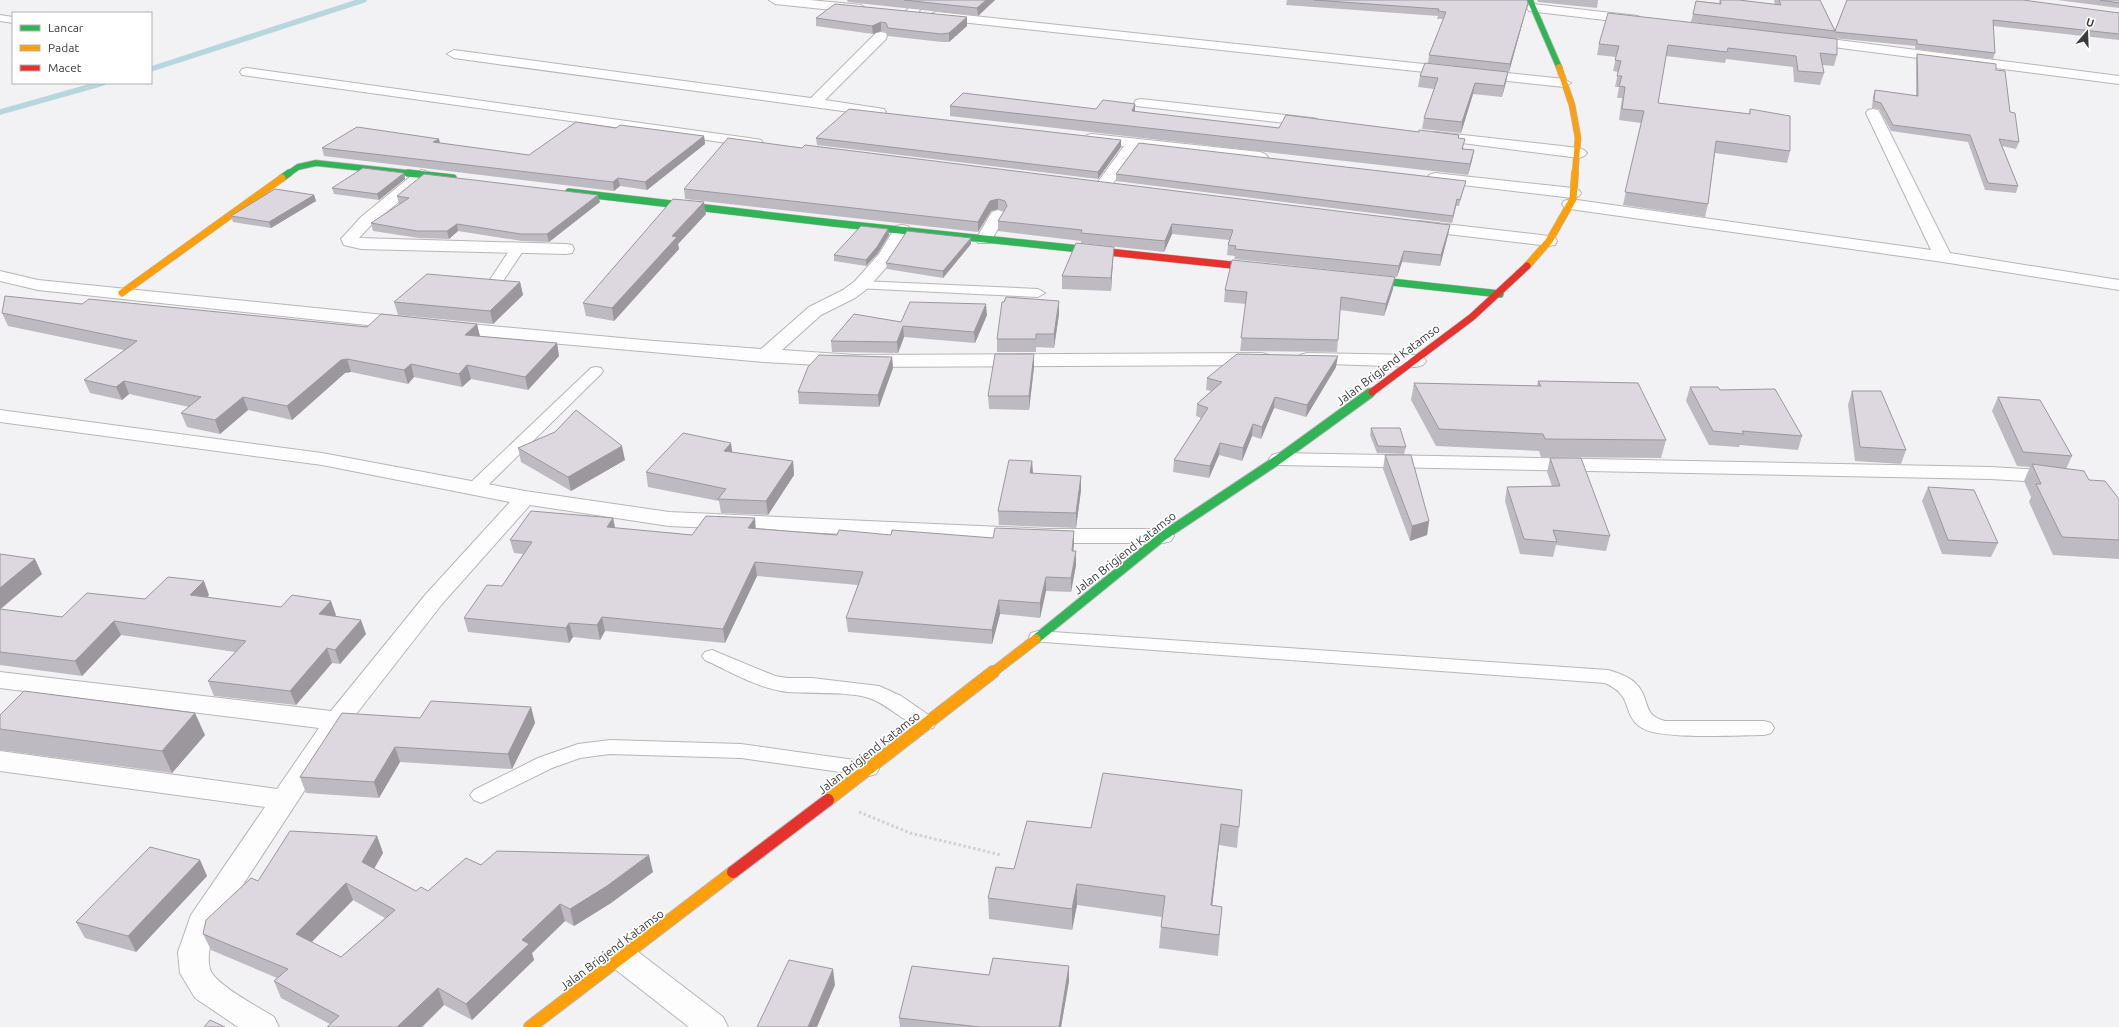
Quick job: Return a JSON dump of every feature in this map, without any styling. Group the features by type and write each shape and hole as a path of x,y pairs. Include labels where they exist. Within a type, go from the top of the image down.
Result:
{"main road":[{"name":"Jalan Brigjend Katamso","path":"530,1027 869,769 1038,637 1163,536 1280,460 1416,361 1500,294 1549,241 1572,199 1579,153 1575,121 1564,83 1532,4"},
{"path":"122,293 300,166 316,162 461,179"},
{"path":"556,190 902,230 1269,269"},
{"path":"1354,278 1500,294"}],"street":[{"path":"775,0 870,10"},
{"path":"910,13 924,0"},
{"path":"1532,4 1648,21"},
{"path":"894,12 1564,83"},
{"path":"813,104 881,36"},
{"path":"1794,39 2119,80"},
{"path":"454,54 896,115"},
{"path":"248,72 768,145"},
{"path":"1141,103 1329,124"},
{"path":"1873,113 1943,257"},
{"path":"1423,135 1579,153"},
{"path":"1080,136 1276,159"},
{"path":"1118,188 1096,185 1134,142"},
{"path":"422,175 367,220 349,239 350,242 361,244 566,249"},
{"path":"1418,176 2119,285"},
{"path":"984,239 998,215"},
{"path":"1408,224 1549,241"},
{"path":"764,356 815,310 849,294 861,285 880,264 902,230"},
{"path":"0,276 38,285 427,326 764,356 854,361 1285,359 1416,361"},
{"path":"0,416 322,458 525,498 669,519 1048,536 1163,536"},
{"path":"1280,460 1990,472 2054,476 2076,482"},
{"path":"263,1027 206,989 195,973 193,952 202,923 251,852 283,800 337,721 434,599 525,498"},
{"path":"0,680 337,721"},
{"path":"0,762 283,800"},
{"path":"622,957 712,1027"}],"lane":[{"path":"0,18 12,20"},
{"path":"496,282 518,248"},
{"path":"861,285 1038,293"},
{"path":"475,488 596,371"},
{"path":"1038,637 1608,677 1620,682 1631,690 1641,716 1650,724 1665,728 1764,728"},
{"path":"712,656 770,681 787,685 812,685 872,691 894,701 926,723"},
{"path":"481,795 545,763 578,751 610,747 741,751 869,769"}],"path":[{"path":"832,797 874,820 894,827 1001,855"}],"building":[{"path":"904,0 986,0 977,8"},
{"path":"1314,0 1527,0 1528,3 1510,64 1429,55 1446,12 1438,11 1439,9"},
{"path":"1720,0 1739,0 1781,5 1779,0 1820,0 1835,31 1693,14 1696,1 1721,4"},
{"path":"1847,0 2023,0 2119,13 2119,34 1993,20 1995,53 1917,44 1917,40 1835,32"},
{"path":"2100,0 2119,0 2119,3"},
{"path":"835,4 967,17 949,33 941,34 888,28 886,23 881,22 872,26 816,18"},
{"path":"1608,13 1837,39 1837,55 1820,53 1824,73 1798,71 1796,56 1728,48 1727,52 1668,45 1658,103 1750,114 1750,109 1790,116 1790,151 1716,141 1708,204 1625,192 1644,111 1622,109 1625,87 1619,86 1622,76 1617,76 1621,61 1615,60 1619,46 1599,44"},
{"path":"1917,54 1996,64 1996,70 2005,71 2010,112 2015,113 2019,142 1999,139 2018,186 1988,183 1970,135 1893,125 1881,103 1874,101 1875,90 1918,96"},
{"path":"1425,63 1508,72 1504,86 1475,83 1462,122 1424,118 1438,78 1420,76"},
{"path":"963,93 1096,109 1103,100 1135,104 1132,111 1279,128 1286,115 1419,132 1419,130 1459,135 1458,138 1465,139 1462,149 1474,150 1470,164 950,106"},
{"path":"849,109 1121,140 1098,172 816,138"},
{"path":"576,122 616,128 620,125 704,136 645,182 618,178 613,182 322,148 357,127 439,139 433,142 529,155"},
{"path":"728,138 802,148 805,145 1450,225 1441,255 1404,251 1399,266 1235,249 1236,246 1228,245 1233,230 1172,224 1165,241 1081,233 1082,230 998,221 1007,206 1005,201 998,199 990,201 978,222 684,189"},
{"path":"1139,143 1466,181 1460,200 1457,199 1453,216 1116,174"},
{"path":"363,168 404,173 377,194 332,188"},
{"path":"424,174 598,195 547,234 521,234 457,224 447,231 417,231 371,223 409,198 397,196"},
{"path":"275,189 314,195 269,222 231,216"},
{"path":"673,199 704,202 672,236 677,237 612,308 583,303"},
{"path":"861,226 888,229 877,247 866,260 834,255"},
{"path":"907,231 971,238 943,271 886,263"},
{"path":"1076,243 1114,247 1111,278 1062,276"},
{"path":"1232,260 1395,277 1386,304 1341,297 1338,340 1241,338 1247,292 1225,290"},
{"path":"427,274 520,282 490,311 394,302"},
{"path":"5,296 82,304 89,299 367,327 381,314 477,324 465,335 557,343 525,377 467,365 459,374 411,364 404,370 347,359 341,360 287,406 243,397 215,420 181,413 201,397 124,381 116,387 84,380 137,341 2,313"},
{"path":"1006,297 1059,301 1054,334 1036,334 1036,339 997,339 1002,302 1004,302"},
{"path":"910,302 986,304 974,332 903,326 897,342 831,341 854,314 901,322"},
{"path":"995,354 1034,354 1029,396 988,396"},
{"path":"1237,354 1338,356 1307,405 1275,397 1262,427 1253,424 1243,448 1220,443 1210,466 1174,460 1208,408 1197,404 1222,382 1207,378"},
{"path":"819,355 892,357 878,395 798,392 808,367"},
{"path":"1538,381 1638,383 1666,440 1545,439 1543,434 1439,429 1414,383 1541,386"},
{"path":"1690,387 1718,387 1720,390 1775,389 1802,436 1742,431 1744,434 1713,431"},
{"path":"1852,391 1881,391 1906,450 1860,447"},
{"path":"1998,397 2040,400 2072,456 2023,452"},
{"path":"576,410 622,446 568,477 518,448 555,432"},
{"path":"1371,428 1400,428 1406,447 1378,446"},
{"path":"683,433 731,443 724,451 793,461 766,501 718,499 726,489 646,472"},
{"path":"1385,455 1411,455 1429,521 1412,526"},
{"path":"1550,458 1581,458 1610,536 1553,530 1557,542 1524,539 1507,487 1560,486"},
{"path":"1009,460 1032,461 1030,473 1081,476 1076,513 998,511"},
{"path":"2032,464 2084,471 2089,480 2105,481 2119,499 2119,540 2062,537 2036,484 2041,484"},
{"path":"1928,487 1974,490 1998,543 1948,540"},
{"path":"531,511 613,518 607,527 692,535 706,516 755,518 748,528 837,535 839,530 891,535 892,530 993,538 995,528 1074,531 1072,551 1076,551 1071,578 1046,577 1040,603 999,600 992,630 846,618 863,572 755,562 723,629 602,617 597,625 569,623 566,628 464,618 487,585 502,586 532,542 510,540"},
{"path":"0,554 35,559 0,588"},
{"path":"168,577 204,581 190,595 281,607 292,595 331,601 319,614 361,620 335,650 327,648 290,691 208,681 246,641 114,621 75,661 0,652 0,609 62,617 87,593 145,599"},
{"path":"24,691 195,713 162,751 0,729 0,715"},
{"path":"431,701 531,707 508,754 395,747 374,782 300,777 342,713 420,718"},
{"path":"1103,773 1242,790 1239,827 1221,824 1211,905 1222,907 1219,935 1161,927 1165,896 1077,884 1072,909 988,898 996,867 1014,869 1027,821 1091,828"},
{"path":"290,831 377,836 362,862 416,891 421,887 428,891 466,858 481,865 497,851 649,855 607,886 570,909 560,904 522,940 529,944 466,1004 438,988 397,1027 327,1027 339,1016 274,981 288,969 203,934 206,920 251,878 258,881","holes":["346,883 395,910 341,957 296,934"]},
{"path":"150,847 200,860 128,936 76,922"},
{"path":"993,958 1069,966 1059,1027 980,1027 899,1018 912,966 989,975"},
{"path":"789,960 833,969 808,1027 757,1027"},
{"path":"210,1020 225,1027 204,1027"}],"waterway":[{"path":"152,69 364,0"},
{"path":"0,112 99,84"}],"traffic: fast":[{"path":"1530,0 1559,67"},
{"path":"282,178 298,167 316,163 453,178"},
{"path":"569,192 833,223 1080,249"},
{"path":"1364,279 1500,294"},
{"path":"1036,639 1163,536 1279,459 1372,392"}],"traffic: slow":[{"path":"1527,266 1549,241 1573,199 1578,138 1572,105 1559,67"},
{"path":"122,293 282,178"},
{"path":"828,800 1036,639"},
{"path":"530,1027 733,872"}],"traffic: jam":[{"path":"1080,249 1260,268"},
{"path":"1372,392 1453,333 1510,284 1527,266"},
{"path":"733,872 828,800"}]}
